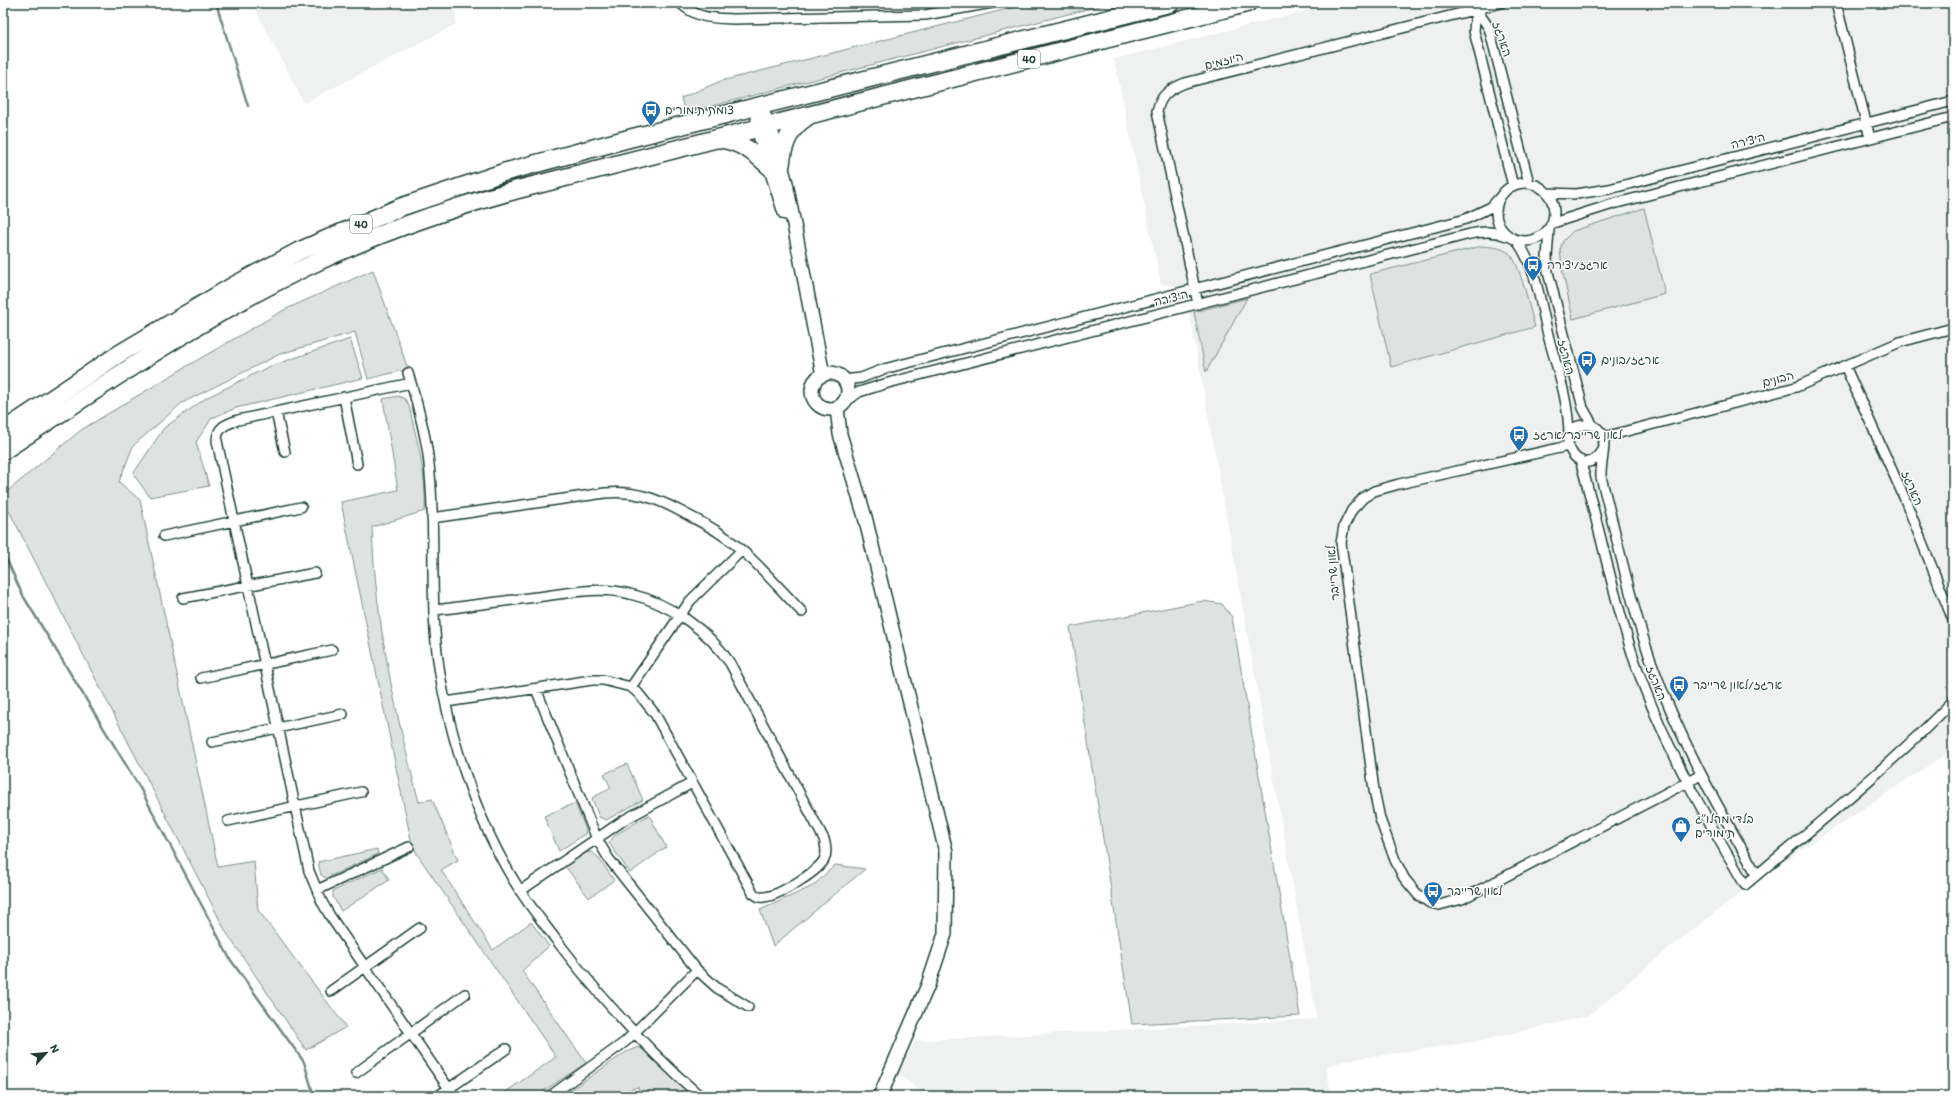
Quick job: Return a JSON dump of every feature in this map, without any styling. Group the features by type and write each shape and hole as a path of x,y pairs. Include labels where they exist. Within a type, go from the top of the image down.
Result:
{"highway":[{"name":"40","path":"3,431 119,354 195,307 299,251 401,207 505,172 627,139 1170,3"},
{"name":"40","path":"3,451 128,369 204,322 279,281 341,252 391,231 477,201 1248,3"},
{"path":"716,139 740,145 776,166 790,133 798,123 810,115"}],"street":[{"path":"680,3 686,9 704,18 735,19 925,15 992,3"},
{"name":"היוזמים","path":"1198,304 1157,110 1160,101 1171,88 1185,83 1501,3"},
{"path":"1836,3 1870,138"},
{"name":"הארגז","path":"1476,9 1489,28 1530,183"},
{"name":"הארגז","path":"1476,9 1474,31 1513,186"},
{"name":"היצירה","path":"1547,193 1576,194 1609,189 1953,101"},
{"path":"758,107 776,166 799,255 817,335 823,375"},
{"path":"1551,227 1555,208 1547,193 1542,188 1530,183 1513,186 1501,196 1496,209 1497,222 1508,236 1517,241 1534,241 1551,227 1613,204 1953,117"},
{"name":"היצירה","path":"844,380 860,378 884,369 1466,219 1491,207 1501,196"},
{"name":"הארגז","path":"1551,227 1547,257 1548,272 1583,408 1593,426"},
{"name":"היצירה","path":"836,407 860,392 888,383 1470,234 1485,231 1497,232 1508,236"},
{"name":"הארגז","path":"1517,241 1524,250 1533,276 1568,410 1569,436"},
{"name":"הבונים","path":"1604,437 1796,387 1900,342 1953,328"},
{"name":"הארגז","path":"1845,366 1904,498 1953,620"},
{"path":"408,373 428,456 438,657 455,740 470,787 487,828 520,891 586,978 635,1033 700,1096"},
{"path":"836,407 817,404 812,393 815,382 823,375 835,374 844,380 848,392 836,407 840,434 865,517 946,852 945,934 928,985 880,1096"},
{"path":"411,383 230,423 224,426 217,435 305,857 317,890 330,916 452,1092"},
{"path":"344,397 357,464"},
{"path":"276,412 285,452"},
{"path":"1582,425 1593,426 1597,428 1604,437 1603,450 1596,459 1591,461 1580,460 1574,457 1568,446 1569,436 1576,427 1582,425"},
{"name":"לאון שרייבר","path":"1568,446 1374,491 1363,498 1352,510 1344,526 1341,544 1346,587 1374,790 1386,840 1404,878 1418,896 1430,903 1440,905 1451,903 1503,878 1701,774"},
{"name":"הארגז","path":"1603,450 1600,466 1601,477 1642,632 1663,691 1701,774 1757,875"},
{"name":"הארגז","path":"1580,460 1636,666 1665,736 1687,782 1746,885 1876,776 1912,743 1953,701"},
{"path":"432,518 605,493 630,492 658,500 719,532 742,551 802,612"},
{"path":"164,536 301,507"},
{"path":"631,687 690,601 742,551"},
{"path":"183,598 315,573"},
{"path":"435,610 596,590 630,594 646,598 698,628 712,640 730,663 824,840 826,845 824,860 817,868 786,888 765,897 758,897 750,887 655,714 638,693 631,687 618,683 592,680 446,702"},
{"path":"201,678 332,650"},
{"path":"536,689 596,839 609,860 697,970 717,988 748,1007"},
{"path":"212,742 343,714"},
{"path":"520,891 624,820 692,783"},
{"path":"228,821 361,792"},
{"path":"317,890 409,847"},
{"path":"331,991 420,928"},
{"path":"550,1096 635,1033 697,970"},
{"path":"356,1073 465,994"},
{"path":"438,1096 452,1092 506,1049"}],"shaded area":[{"path":"252,3 455,3 456,24 304,103"},
{"path":"695,3 936,3 927,5 739,11 704,9"},
{"path":"1031,3 1111,3 685,113 681,98 721,81"},
{"path":"1337,3 1953,3 1953,749 1761,877 1668,949 1588,1016 1479,1041 1348,1060 1326,1066 1331,1096 927,1096 898,1074 915,1041 1317,1019 1185,288 1161,284 1114,59"},
{"path":"1644,208 1665,294 1573,319 1562,269 1560,250 1563,241 1573,231"},
{"path":"1482,246 1503,250 1509,253 1513,258 1521,276 1535,327 1391,367 1370,274"},
{"path":"373,270 408,369 368,379 355,332 280,354 182,403 133,446 119,482 140,500 218,867 254,861 258,910 346,1027 306,1050 226,932 3,499 3,495 81,430 284,310"},
{"path":"1247,298 1206,372 1194,312"},
{"path":"350,339 363,378 236,408 212,418 196,442 209,486 150,497 133,474 164,428 206,398 268,367"},
{"path":"398,396 405,399 409,406 421,458 425,511 372,527 377,597 394,700 419,802 432,799 458,860 441,870 493,950 531,922 549,946 522,971 586,1063 536,1096 500,1096 556,1057 417,854 411,840 341,502 398,490 383,399"},
{"path":"1203,601 1222,604 1232,617 1300,1016 1132,1024 1070,627"},
{"path":"627,764 643,800 606,820 599,817 592,798 611,788 604,774"},
{"path":"575,803 586,830 585,834 559,851 544,816"},
{"path":"649,815 666,847 630,873 609,843 615,835"},
{"path":"377,849 378,854 326,878 321,875 318,862"},
{"path":"592,852 598,857 614,880 589,898 565,866 584,853"},
{"path":"835,865 865,869 773,946 760,910 813,886"},
{"path":"382,868 389,880 341,911 333,897 333,891"},
{"path":"638,1047 646,1051 692,1096 641,1096 638,1087 611,1096 562,1096 626,1052"}],"waterway":[{"path":"216,3 248,106"},
{"path":"3,551 22,594 140,788 230,959 304,1062 314,1096"}],"place":[{"name":"צומת תימורים","path":"651,127"},
{"name":"ארגז/יצירה","path":"1533,282"},
{"name":"ארגז/בונים","path":"1587,377"},
{"name":"לאון שרייבר/ארגז","path":"1519,452"},
{"name":"ארגז/לאון שרייבר","path":"1679,702"},
{"name":"בלדי מרלו״ג תימורים","path":"1681,843"},
{"name":"לאון שרייבר","path":"1433,908"}]}
